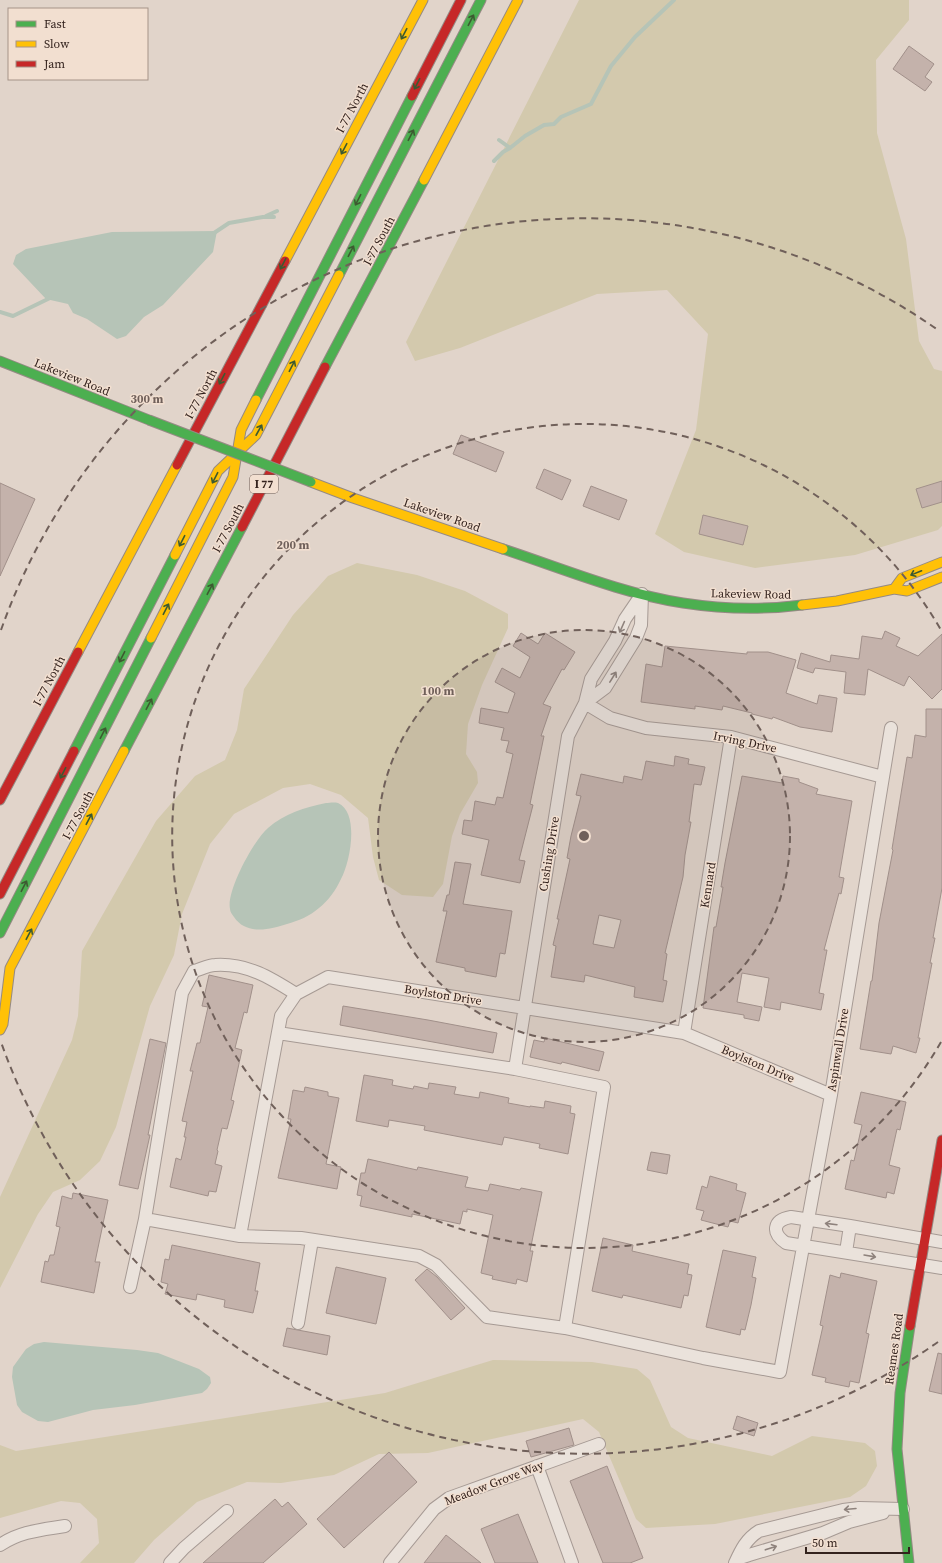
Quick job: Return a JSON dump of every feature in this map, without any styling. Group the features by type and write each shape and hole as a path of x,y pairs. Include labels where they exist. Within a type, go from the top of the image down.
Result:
{"main road":[{"name":"I-77 North","path":"0,800 423,0"},
{"path":"0,933 233,477 241,430 461,0"},
{"path":"0,894 218,471 256,436 481,0"},
{"name":"I-77 South","path":"0,1030 3,1024 10,968 518,0"},
{"name":"Lakeview Road","path":"0,361 311,482 605,583 642,594 683,603 704,605 765,608 789,607 830,602 894,589 907,591 926,585 942,577"},
{"path":"894,589 902,578 942,562"},
{"path":"926,585 942,584"},
{"name":"I 77","path":"0,988 10,968"},
{"name":"Reames Road","path":"909,1563 897,1449 900,1393 914,1296 942,1140"}],"street":[{"name":"Cushing Drive","path":"585,703 606,688 636,638 641,625 642,594"},
{"name":"Cushing Drive","path":"515,1069 568,736 585,703 591,678 615,641 625,619 642,594"},
{"name":"Irving Drive","path":"585,703 610,718 646,728 731,737 883,777"},
{"name":"Aspinwall Drive","path":"565,1328 703,1358 780,1372 831,1095 891,728"},
{"name":"Kennard","path":"684,1033 731,737"},
{"path":"130,1287 145,1219 182,992 194,971 214,964 239,966 266,975 296,994"},
{"name":"Boylston Drive","path":"240,1236 281,1016 296,994 328,977 684,1033 831,1095"},
{"path":"145,1219 240,1236 312,1240 419,1256 436,1265 487,1317 565,1328 604,1087 515,1069 278,1033"},
{"path":"942,1242 791,1217 782,1219 777,1224 776,1231 780,1239 786,1243 942,1268"},
{"path":"846,1252 850,1226"},
{"path":"298,1322 312,1240"},
{"name":"Meadow Grove Way","path":"390,1563 426,1517 440,1503 449,1498 599,1444"},
{"path":"537,1466 572,1563"},
{"path":"735,1563 746,1541 759,1531 843,1510 859,1508 903,1509"},
{"path":"735,1563 740,1558 749,1554 823,1533 849,1522 903,1509"},
{"path":"170,1563 184,1548 227,1512"},
{"path":"0,1546 12,1537 65,1526"}],"shaded area":[{"path":"579,0 909,0 909,20 876,60 877,133 906,239 919,341 934,369 942,371 942,526 938,530 855,555 755,568 684,552 655,534 696,430 708,334 667,290 597,294 460,348 415,361 406,342"},
{"path":"217,231 213,252 163,305 144,317 126,336 117,339 87,319 73,313 68,304 46,299 13,264 16,255 26,249 112,232"},
{"path":"357,563 417,575 465,591 508,614 508,628 482,685 468,724 466,754 477,772 478,783 460,814 452,836 443,884 433,897 402,895 379,880 373,857 368,818 341,795 310,784 283,788 234,814 210,844 182,914 174,955 150,1006 116,1127 100,1161 80,1180 53,1192 38,1214 0,1288 0,1197 72,1040 78,1016 82,951 156,821 195,776 225,760 237,730 244,689 293,615 328,576"},
{"path":"326,803 338,803 345,808 351,827 350,851 347,862 341,879 332,895 312,913 300,920 273,928 258,930 245,927 239,923 230,909 232,890 242,866 262,834 274,823 288,815 303,809"},
{"path":"44,1342 158,1353 199,1369 210,1377 211,1383 202,1393 135,1405 93,1410 48,1422 38,1421 22,1412 17,1405 12,1377 13,1367 26,1349 34,1344"},
{"path":"493,1360 592,1362 637,1369 650,1380 671,1427 688,1438 772,1456 812,1436 865,1443 875,1451 877,1466 866,1486 850,1497 715,1524 646,1528 636,1519 599,1432 583,1419 428,1453 379,1454 334,1475 281,1483 247,1482 197,1502 154,1540 134,1563 80,1563 99,1543 97,1519 80,1503 61,1501 0,1518 0,1445 16,1451 385,1393"}],"building":[{"path":"909,46 934,64 925,77 932,82 925,91 893,69"},
{"path":"461,435 504,452 496,472 453,454"},
{"path":"544,469 571,480 562,500 536,488"},
{"path":"942,481 942,502 922,508 916,489"},
{"path":"0,483 35,499 0,576"},
{"path":"591,486 627,500 619,520 583,506"},
{"path":"703,515 748,526 743,545 699,534"},
{"path":"885,631 900,638 896,646 918,656 942,634 942,689 932,699 909,676 904,686 868,669 865,695 844,693 846,672 815,668 813,673 797,668 801,653 830,662 831,655 859,659 862,636 882,639"},
{"path":"521,633 538,644 545,633 575,652 564,670 562,669 543,704 551,707 541,736 544,736 530,804 533,805 519,860 525,861 520,883 481,875 489,840 462,834 464,820 472,821 475,801 495,805 497,797 503,798 513,754 506,752 509,741 501,740 504,728 479,723 481,708 508,713 515,693 495,682 502,668 520,678 530,657 513,646"},
{"path":"665,646 747,654 747,652 768,652 796,660 786,693 817,704 819,695 837,698 832,732 800,727 773,717 772,719 723,706 722,710 695,706 695,709 641,702 646,664 662,667"},
{"path":"926,709 942,709 942,888 933,938 935,938 930,963 932,963 918,1038 920,1038 916,1053 893,1046 891,1054 860,1049 872,981 879,923 893,850 907,757 912,758 915,735 926,737"},
{"path":"675,756 689,759 688,764 705,767 701,785 694,784 689,822 691,822 683,877 665,953 667,954 663,980 667,981 663,1002 634,997 635,987 585,975 584,982 551,977 556,946 553,945 559,919 557,919 570,859 567,858 581,796 576,795 581,774 623,783 624,776 642,780 646,761 674,766","holes":["599,915 621,920 614,948 593,944"]},
{"path":"742,776 782,783 783,776 799,779 799,782 818,789 816,794 852,801 839,877 844,878 841,894 839,893 824,950 827,950 819,993 824,994 821,1010 781,1002 780,1010 764,1007 769,978 742,973 737,1002 762,1007 759,1021 744,1018 744,1015 703,1008 714,927 716,927 723,887 721,887 725,863"},
{"path":"455,862 471,864 463,904 512,911 505,954 500,953 496,977 465,971 465,968 436,962 447,911 443,911 447,895 449,895"},
{"path":"209,975 253,985 247,1013 244,1012 235,1048 242,1050 231,1100 234,1101 227,1129 222,1128 217,1150 215,1164 222,1166 216,1192 209,1191 208,1196 170,1187 176,1158 181,1160 186,1137 184,1137 187,1122 182,1121 193,1071 190,1071 197,1043 200,1043 208,1007 202,1006"},
{"path":"343,1006 497,1033 493,1053 340,1025"},
{"path":"545,1038 604,1052 599,1071 562,1062 561,1064 530,1057 534,1040 544,1042"},
{"path":"150,1039 166,1043 148,1135 150,1135 138,1189 119,1185"},
{"path":"364,1075 393,1080 392,1085 413,1089 414,1086 428,1089 429,1083 456,1087 454,1094 479,1098 480,1092 509,1098 508,1103 530,1107 544,1108 545,1101 571,1106 570,1113 575,1114 568,1154 539,1148 540,1144 504,1137 502,1145 424,1130 425,1126 389,1120 388,1127 356,1121"},
{"path":"305,1087 328,1092 328,1096 339,1098 326,1164 341,1167 337,1189 278,1178 291,1119 288,1119 293,1090 304,1092"},
{"path":"861,1092 906,1102 900,1130 897,1129 889,1165 900,1168 894,1194 887,1192 886,1198 845,1189 851,1160 854,1161 862,1125 854,1123"},
{"path":"651,1152 670,1155 667,1174 647,1170"},
{"path":"368,1159 417,1170 418,1167 468,1177 465,1187 488,1191 490,1184 520,1190 521,1188 542,1192 530,1251 533,1251 527,1282 517,1279 516,1284 492,1279 493,1276 481,1273 493,1215 467,1209 467,1212 463,1211 460,1224 412,1214 412,1217 360,1206 362,1196 357,1195 361,1173 365,1173"},
{"path":"710,1176 737,1184 736,1190 746,1193 738,1223 730,1221 728,1227 701,1220 704,1211 696,1209 702,1186 707,1188"},
{"path":"73,1193 108,1200 95,1262 100,1262 94,1293 41,1282 45,1261 48,1262 50,1255 54,1255 60,1227 56,1226 62,1196 72,1199"},
{"path":"603,1238 633,1245 632,1251 689,1264 687,1274 692,1275 688,1296 684,1295 681,1308 623,1295 622,1298 592,1291"},
{"path":"172,1245 260,1263 255,1291 258,1291 253,1313 224,1307 225,1300 197,1294 196,1300 165,1294 168,1284 161,1282 165,1259 169,1260"},
{"path":"723,1250 756,1257 752,1277 756,1278 751,1305 745,1330 741,1329 740,1335 706,1327"},
{"path":"336,1267 386,1278 376,1324 326,1313"},
{"path":"427,1269 437,1277 465,1308 451,1320 415,1280"},
{"path":"841,1273 877,1281 866,1333 869,1334 859,1383 850,1381 849,1387 825,1382 826,1378 812,1375 823,1326 820,1325 830,1275 840,1278"},
{"path":"287,1328 330,1336 327,1355 283,1346"},
{"path":"938,1353 942,1354 942,1394 929,1391"},
{"path":"737,1416 758,1423 754,1436 733,1429"},
{"path":"569,1428 574,1445 531,1457 526,1441"},
{"path":"389,1452 417,1482 344,1548 317,1519"},
{"path":"607,1466 643,1558 630,1563 603,1563 570,1481"},
{"path":"275,1499 282,1507 288,1502 307,1524 263,1563 203,1563"},
{"path":"518,1514 538,1563 495,1563 481,1529"},
{"path":"446,1535 481,1563 424,1563"}],"waterway":[{"path":"494,161 503,152 525,136 544,125 554,124 561,117 591,104 611,66 635,37 674,0"},
{"path":"499,140 510,148"},
{"path":"266,216 277,211"},
{"path":"214,233 229,223 263,217 274,217"},
{"path":"0,312 13,316 50,298"}],"traffic: fast":[{"path":"339,275 481,0"},
{"path":"256,400 412,96"},
{"path":"325,367 424,180"},
{"path":"0,361 149,420"},
{"path":"149,420 311,482"},
{"path":"124,751 242,527"},
{"path":"503,549 592,580 660,599 728,608 772,608 802,605"},
{"path":"74,751 175,555"},
{"path":"0,933 151,638"},
{"path":"909,1563 897,1449 900,1393 910,1326"}],"traffic: slow":[{"path":"285,261 423,0"},
{"path":"424,180 518,0"},
{"path":"175,555 218,471 256,435 339,275"},
{"path":"151,638 233,477 241,430 256,400"},
{"path":"78,652 177,465"},
{"path":"311,482 353,498 503,549"},
{"path":"894,589 902,578 942,562"},
{"path":"802,605 837,601 894,589 907,591 942,577"},
{"path":"0,1030 3,1024 10,968 124,751"}],"traffic: jam":[{"path":"412,96 461,0"},
{"path":"177,465 285,261"},
{"path":"242,527 325,367"},
{"path":"0,800 78,652"},
{"path":"0,894 74,751"},
{"path":"910,1326 942,1140"}]}
